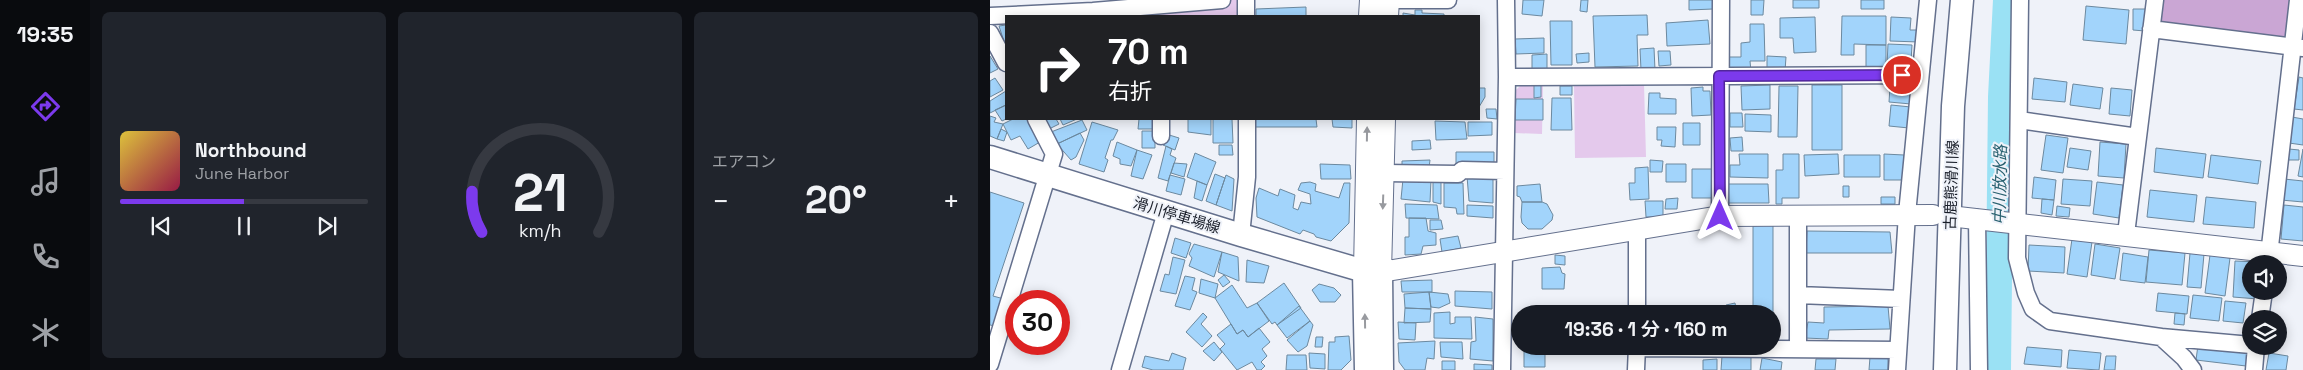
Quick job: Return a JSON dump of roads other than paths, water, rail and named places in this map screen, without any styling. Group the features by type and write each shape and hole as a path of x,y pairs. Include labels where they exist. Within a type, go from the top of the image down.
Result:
{"main road":[{"name":"古鹿熊滑川線","path":"1946,370 1953,106 1962,0"},
{"name":"滑川停車場線","path":"990,158 1242,235 1373,271"},
{"path":"1366,370 1373,271"},
{"path":"1373,271 1382,370"}],"street":[{"path":"1042,15 1094,14 1222,0"},
{"path":"1246,0 1246,15"},
{"path":"1371,15 1382,4 1448,0"},
{"path":"1502,370 1508,77 1506,0"},
{"path":"1720,216 1719,76 1721,0"},
{"path":"1897,370 1907,214 1928,0"},
{"path":"2020,0 2015,222 2016,258 2026,293 2033,308 2050,320 2161,337 2242,344"},
{"path":"2126,234 2155,0"},
{"path":"2269,255 2298,47 2298,0"},
{"path":"990,16 1005,16"},
{"path":"2151,30 2298,47"},
{"path":"990,33 1005,62"},
{"path":"1508,77 1920,75"},
{"path":"990,364 1054,154 1037,120"},
{"path":"1161,120 1161,136"},
{"path":"1242,235 1247,177 1247,120"},
{"path":"1367,120 1373,271"},
{"path":"1373,271 1384,173 1386,120"},
{"path":"2018,120 2138,138"},
{"path":"1384,173 1458,174 1462,170 1505,171"},
{"path":"1120,370 1166,212"},
{"path":"1373,271 1503,253 1720,216 1907,214 1933,216"},
{"path":"1798,215 1798,349"},
{"path":"1979,370 1974,218 2126,234 2251,255"},
{"path":"1637,229 1637,305"},
{"path":"2287,257 2303,256"},
{"path":"1798,295 1901,299"},
{"path":"2161,337 2184,358 2193,370"},
{"path":"1781,349 1898,350"},
{"path":"1636,370 1637,355"},
{"path":"2254,370 2255,355"}],"waterway":[{"name":"中川放水路","path":"1998,370 2001,97 2006,0"}]}
